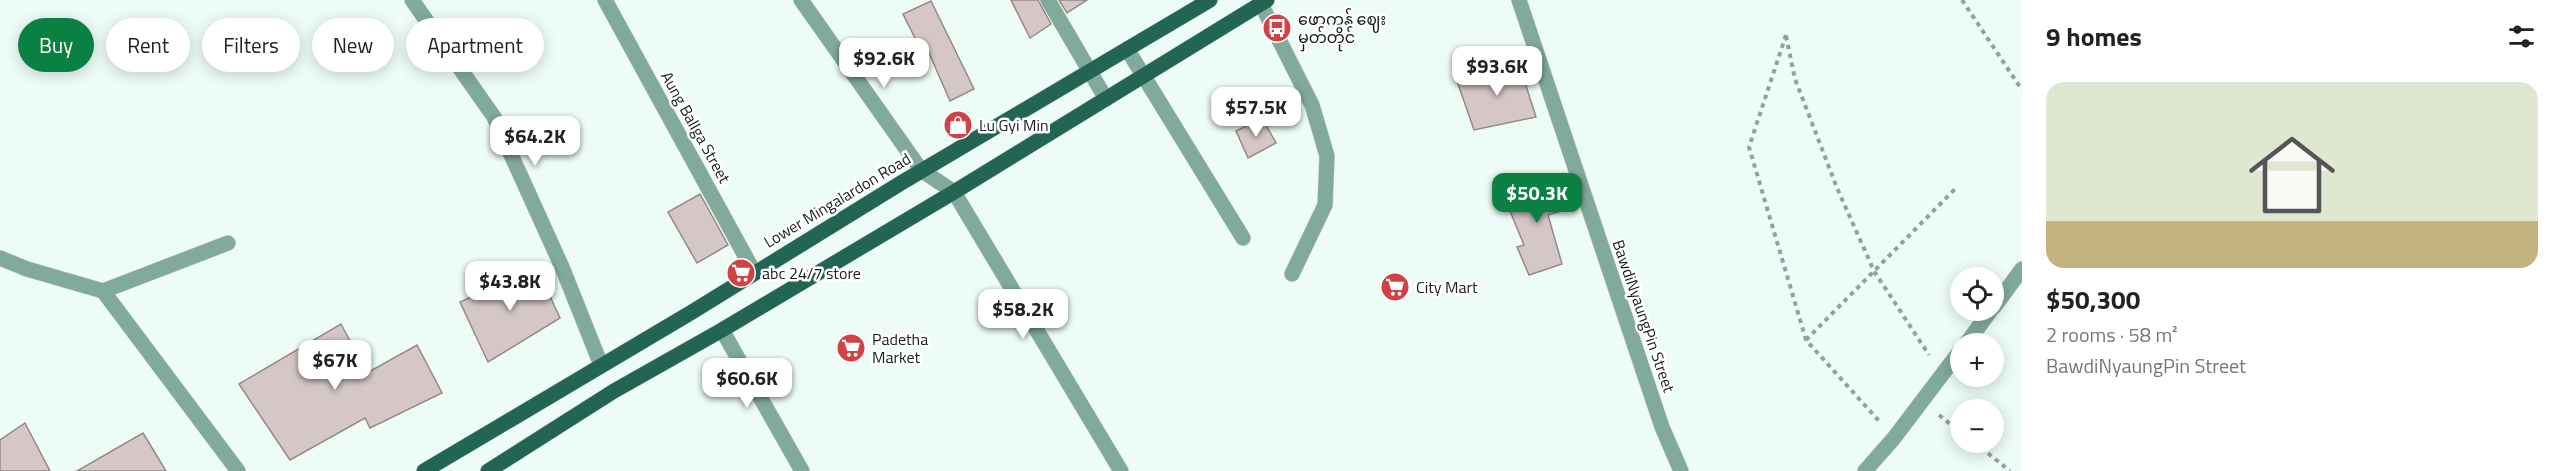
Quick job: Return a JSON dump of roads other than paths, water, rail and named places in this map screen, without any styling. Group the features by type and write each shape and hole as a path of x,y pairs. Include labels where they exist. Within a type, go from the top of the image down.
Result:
{"main road":[{"name":"Lower Mingalardon Road","path":"424,471 692,312 921,170 1210,0"},
{"path":"492,470 614,391 722,330 954,192 1143,78 1262,1"}],"street":[{"path":"412,0 494,117 562,267 601,365"},
{"name":"Aung Ballga Street","path":"605,0 754,272"},
{"path":"801,0 921,170 954,192 1121,471"},
{"path":"1048,0 1106,99"},
{"name":"BawdiNyaungPin Street","path":"1519,0 1662,427 1681,471"},
{"path":"1262,1 1312,105 1327,156 1325,205 1292,274"},
{"path":"1127,49 1244,238"},
{"path":"103,291 228,243"},
{"path":"0,258 27,269 103,291 238,471"},
{"path":"2004,293 2022,269"},
{"path":"722,330 802,471"},
{"path":"1865,471 1894,438 1950,364"}],"place":[{"name":"ဖော့ကန် ဈေး မှတ်တိုင်","path":"1277,28"},
{"name":"Lu Gyi Min","path":"958,125"},
{"name":"abc 24/7 store","path":"741,273"},
{"name":"City Mart","path":"1395,287"},
{"name":"Padetha Market","path":"851,348"}]}
